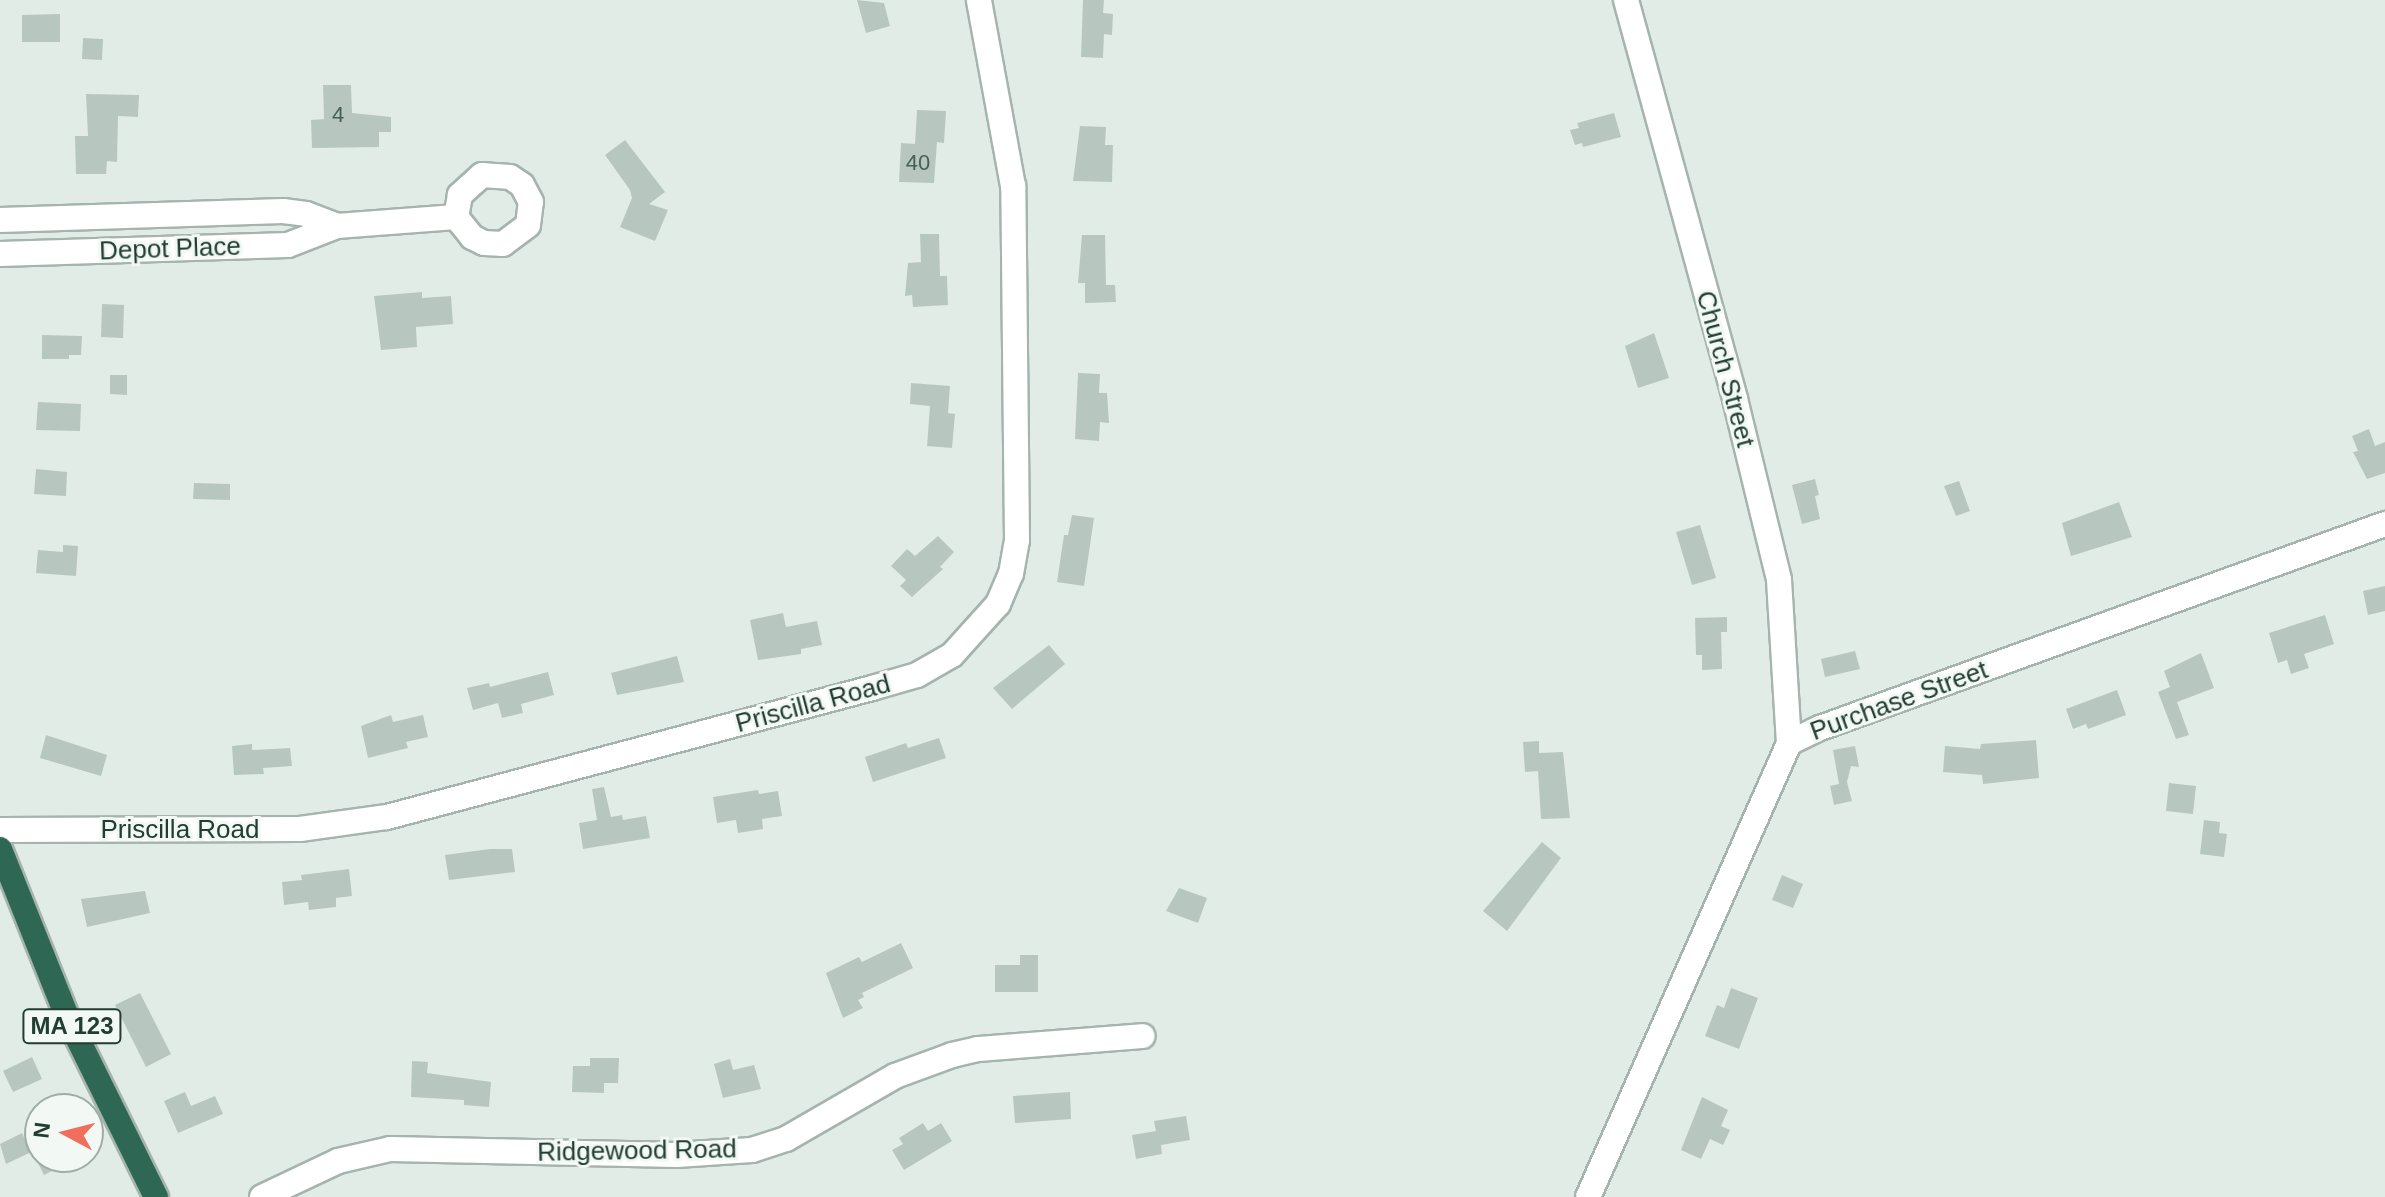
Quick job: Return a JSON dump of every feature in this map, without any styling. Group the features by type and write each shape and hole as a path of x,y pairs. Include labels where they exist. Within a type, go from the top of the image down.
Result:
{"highway":[{"name":"MA 123","path":"0,849 68,1019 156,1197"}],"street":[{"name":"Priscilla Road","path":"0,830 272,830 387,817 872,688 917,675 952,655 978,631 1003,597 1017,540 1013,195 1009,152 979,0"},
{"name":"Church Street","path":"1626,0 1735,399 1779,580 1789,743"},
{"name":"Depot Place","path":"0,220 283,211 306,214 337,226"},
{"name":"Depot Place","path":"0,254 288,245 337,226 456,217"},
{"name":"Purchase Street","path":"1588,1197 1789,743 1820,728 2385,524"},
{"name":"Ridgewood Road","path":"262,1197 338,1161 390,1149 677,1155 743,1151 786,1139 895,1076 952,1055 978,1049 1142,1036"}],"building":[{"path":"857,0 884,3 890,26 866,33"},
{"path":"1083,0 1104,0 1103,13 1113,14 1112,35 1104,34 1103,58 1081,57"},
{"path":"60,14 60,42 22,42 22,15"},
{"path":"83,38 103,39 102,60 82,59"},
{"path":"323,85 351,85 352,113 391,117 391,132 379,132 379,147 312,148 311,120 324,119"},
{"path":"86,94 139,95 138,117 118,116 117,162 107,161 106,174 76,174 75,136 88,136"},
{"path":"917,110 946,111 944,143 937,142 934,183 899,182 901,143 915,144"},
{"path":"1614,113 1621,137 1583,147 1582,143 1575,145 1570,130 1579,128 1577,123"},
{"path":"1080,126 1106,127 1105,145 1113,145 1112,182 1073,181"},
{"path":"625,140 665,192 649,204 668,210 655,241 620,227 632,198 630,190 605,155"},
{"path":"920,234 939,234 940,276 947,276 948,305 913,307 912,295 905,296 908,263 921,262"},
{"path":"1082,235 1105,235 1106,285 1115,285 1116,302 1085,303 1085,283 1078,283"},
{"path":"422,292 422,298 451,296 453,324 416,327 417,347 381,350 374,296"},
{"path":"102,304 124,305 123,338 101,337"},
{"path":"1654,333 1669,378 1638,388 1625,346"},
{"path":"42,335 82,336 81,355 69,355 69,359 42,359"},
{"path":"1078,373 1100,374 1099,393 1107,393 1109,423 1100,422 1099,441 1075,439"},
{"path":"110,375 127,375 127,395 110,394"},
{"path":"911,383 950,386 948,413 955,414 952,448 927,446 930,406 910,404"},
{"path":"38,402 81,404 80,431 36,430"},
{"path":"2369,429 2375,446 2385,442 2385,473 2367,479 2353,452 2358,451 2352,436"},
{"path":"36,469 67,472 66,496 34,494"},
{"path":"1815,479 1820,519 1802,524 1792,485"},
{"path":"1959,481 1970,511 1956,516 1944,486"},
{"path":"194,483 230,484 230,500 193,499"},
{"path":"2119,502 2132,537 2071,556 2062,523"},
{"path":"1072,515 1094,518 1084,586 1057,582 1064,535 1068,535"},
{"path":"1700,525 1716,578 1692,585 1676,532"},
{"path":"938,536 954,552 940,567 943,569 912,597 900,586 906,580 891,566 907,549 915,556"},
{"path":"63,545 78,546 76,576 36,573 38,550 63,552"},
{"path":"2385,586 2385,611 2368,615 2363,591"},
{"path":"783,613 786,627 817,621 822,645 801,649 801,654 758,660 750,620"},
{"path":"2325,615 2334,644 2304,654 2309,668 2291,674 2287,660 2278,663 2269,633"},
{"path":"1727,617 1727,632 1721,632 1722,669 1702,670 1702,655 1696,655 1695,618"},
{"path":"1049,645 1065,664 1012,709 993,688"},
{"path":"1855,651 1860,669 1825,677 1821,659"},
{"path":"2201,653 2214,688 2177,702 2189,735 2176,739 2158,692 2170,687 2164,671"},
{"path":"677,656 684,682 617,695 611,673"},
{"path":"548,672 554,695 521,704 523,713 502,718 498,703 473,710 467,688 489,683 490,687"},
{"path":"2117,690 2126,715 2088,729 2086,724 2073,729 2066,709"},
{"path":"391,715 393,722 423,715 428,737 406,742 408,748 368,758 361,726"},
{"path":"46,735 107,755 101,776 40,758"},
{"path":"939,738 946,758 873,782 865,757 906,743 908,748"},
{"path":"2036,740 2039,778 1983,784 1982,775 1943,772 1945,746 1980,749 1981,744"},
{"path":"1539,741 1539,753 1563,752 1570,818 1541,819 1538,771 1525,772 1523,742"},
{"path":"252,744 252,750 290,748 292,766 263,768 264,774 234,775 232,746"},
{"path":"1855,746 1859,767 1851,766 1847,782 1852,801 1834,805 1830,786 1839,784 1833,750"},
{"path":"2169,783 2196,786 2193,814 2166,811"},
{"path":"604,787 611,817 622,815 623,820 646,816 650,838 583,849 579,823 597,820 592,789"},
{"path":"758,790 759,794 778,791 782,816 762,819 763,829 738,833 736,820 717,823 713,797"},
{"path":"2204,820 2220,822 2219,833 2227,834 2224,857 2200,854"},
{"path":"1542,842 1561,858 1507,931 1483,911"},
{"path":"512,849 515,872 449,880 445,855"},
{"path":"349,869 352,896 336,898 336,907 309,910 308,902 284,905 282,882 302,880 301,875"},
{"path":"1782,875 1803,884 1793,908 1772,900"},
{"path":"1179,888 1207,898 1198,923 1166,911"},
{"path":"145,891 150,913 87,927 81,899"},
{"path":"901,943 913,968 862,993 864,997 858,1000 863,1008 843,1018 826,973 859,957 862,962"},
{"path":"1020,955 1038,955 1038,992 995,992 995,965 1020,965"},
{"path":"1731,988 1758,998 1739,1049 1705,1036 1717,1005 1724,1008"},
{"path":"140,993 171,1054 146,1067 115,1005"},
{"path":"32,1057 42,1079 13,1092 3,1071"},
{"path":"590,1058 619,1058 618,1083 604,1083 604,1093 572,1092 573,1066 590,1066"},
{"path":"730,1059 733,1070 754,1065 761,1089 723,1098 714,1064"},
{"path":"412,1061 428,1062 427,1073 491,1082 489,1107 464,1105 464,1100 411,1097"},
{"path":"185,1092 191,1106 215,1096 223,1114 178,1133 164,1101"},
{"path":"1070,1092 1071,1119 1015,1123 1013,1096"},
{"path":"1702,1097 1728,1110 1721,1126 1730,1130 1723,1145 1710,1139 1701,1159 1681,1150"},
{"path":"1186,1116 1190,1140 1161,1145 1162,1154 1136,1159 1132,1135 1156,1131 1154,1121"},
{"path":"923,1123 928,1131 941,1123 952,1141 904,1170 892,1150 903,1144 899,1138"},
{"path":"22,1133 24,1155 6,1164 0,1144"}]}
